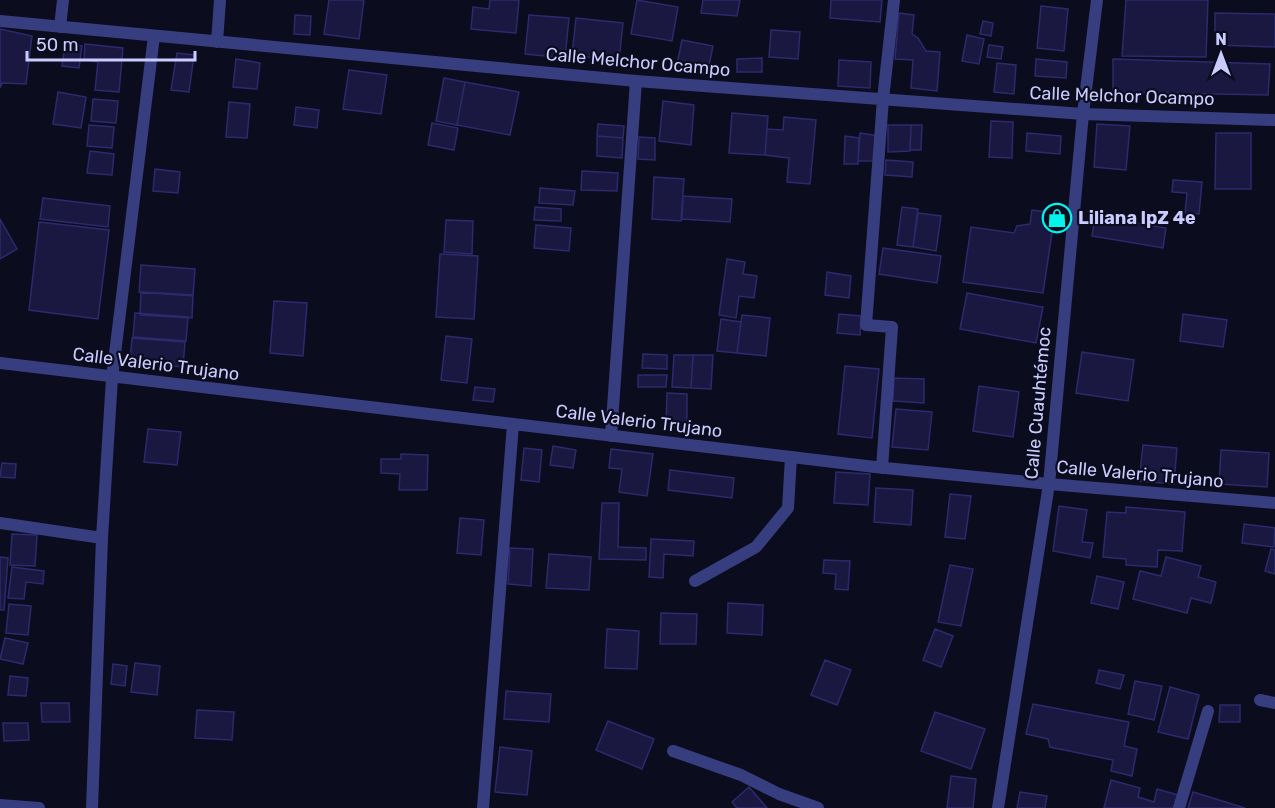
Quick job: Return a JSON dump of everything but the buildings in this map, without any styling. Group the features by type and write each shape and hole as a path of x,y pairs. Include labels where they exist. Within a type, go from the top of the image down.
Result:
{"street":[{"path":"60,27 63,0"},
{"path":"217,42 220,0"},
{"path":"882,468 892,327 866,325 883,99 894,0"},
{"name":"Calle Cuauhtémoc","path":"998,808 1049,484 1083,114 1097,0"},
{"name":"Calle Melchor Ocampo","path":"0,21 636,81 1083,114 1275,120"},
{"path":"92,808 102,538 112,378 154,36"},
{"path":"611,436 636,81"},
{"name":"Calle Valerio Trujano","path":"0,363 882,468 1275,503"},
{"path":"483,808 513,424"},
{"path":"694,581 756,547 788,508 791,457"},
{"path":"0,523 102,538"},
{"path":"1260,700 1275,703"},
{"path":"1179,808 1208,711"},
{"path":"673,751 741,775 779,794 818,808"},
{"path":"0,805 39,808"}],"place":[{"name":"Liliana lpZ 4e","path":"1057,218"}]}
